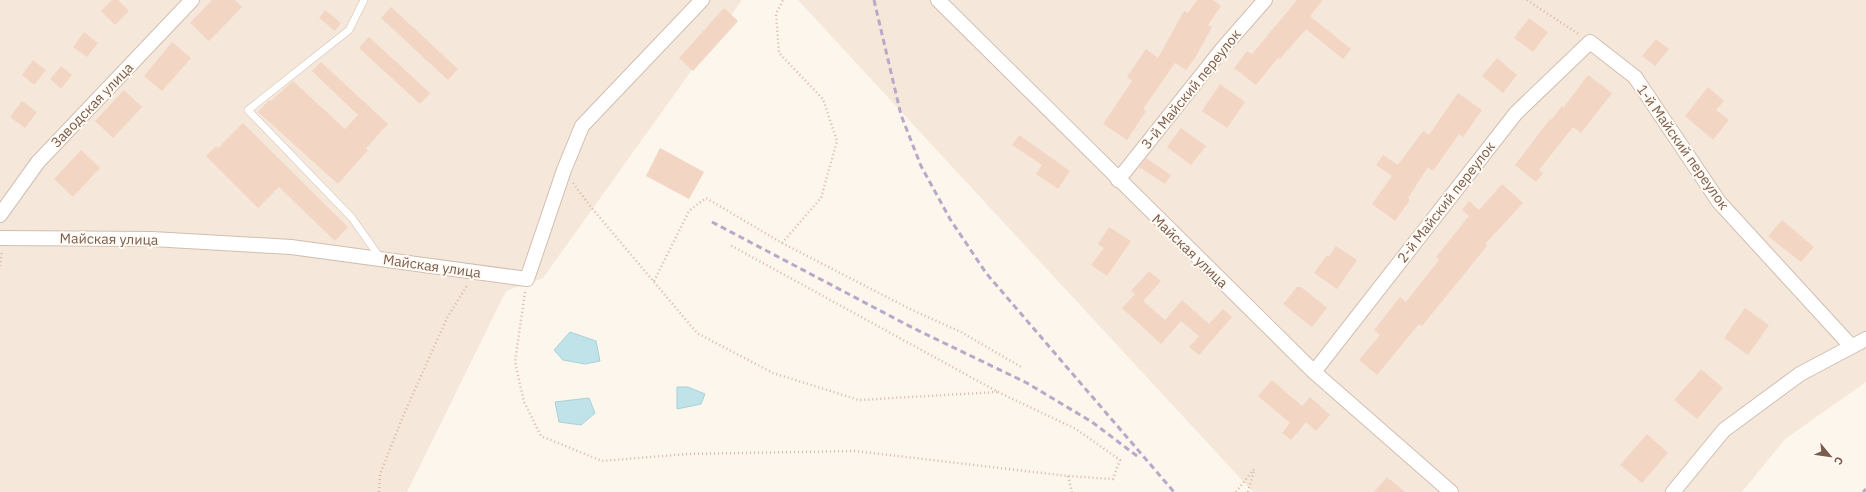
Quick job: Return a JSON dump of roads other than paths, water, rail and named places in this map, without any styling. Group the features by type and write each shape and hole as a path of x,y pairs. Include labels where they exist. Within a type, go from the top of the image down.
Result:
{"street":[{"name":"Заводская улица","path":"0,216 38,162 192,0"},
{"name":"Майская улица","path":"0,238 152,239 291,247 527,279 564,170 582,126 702,0"},
{"name":"Майская улица","path":"938,0 1118,180 1314,372 1451,492"},
{"name":"3-й Майский переулок","path":"1118,180 1222,48 1265,0"},
{"name":"1-й Майский переулок","path":"1590,42 1635,76 1719,202 1852,346"},
{"name":"2-й Майский переулок","path":"1314,372 1516,112 1590,42"},
{"path":"1673,492 1724,430 1800,374 1866,339"}],"lane":[{"path":"364,0 349,30 248,110 352,218 381,259"}],"water":[{"path":"570,332 596,341 600,361 585,364 563,360 554,350"},
{"path":"677,387 688,387 705,394 701,404 677,409"},
{"path":"589,398 595,413 581,425 559,422 555,402"}],"railway":[{"path":"874,0 901,115 921,166 950,219 986,273 1174,492"},
{"path":"712,222 913,328 1027,383 1092,422 1137,456"},
{"path":"1863,492 1866,489"}]}
